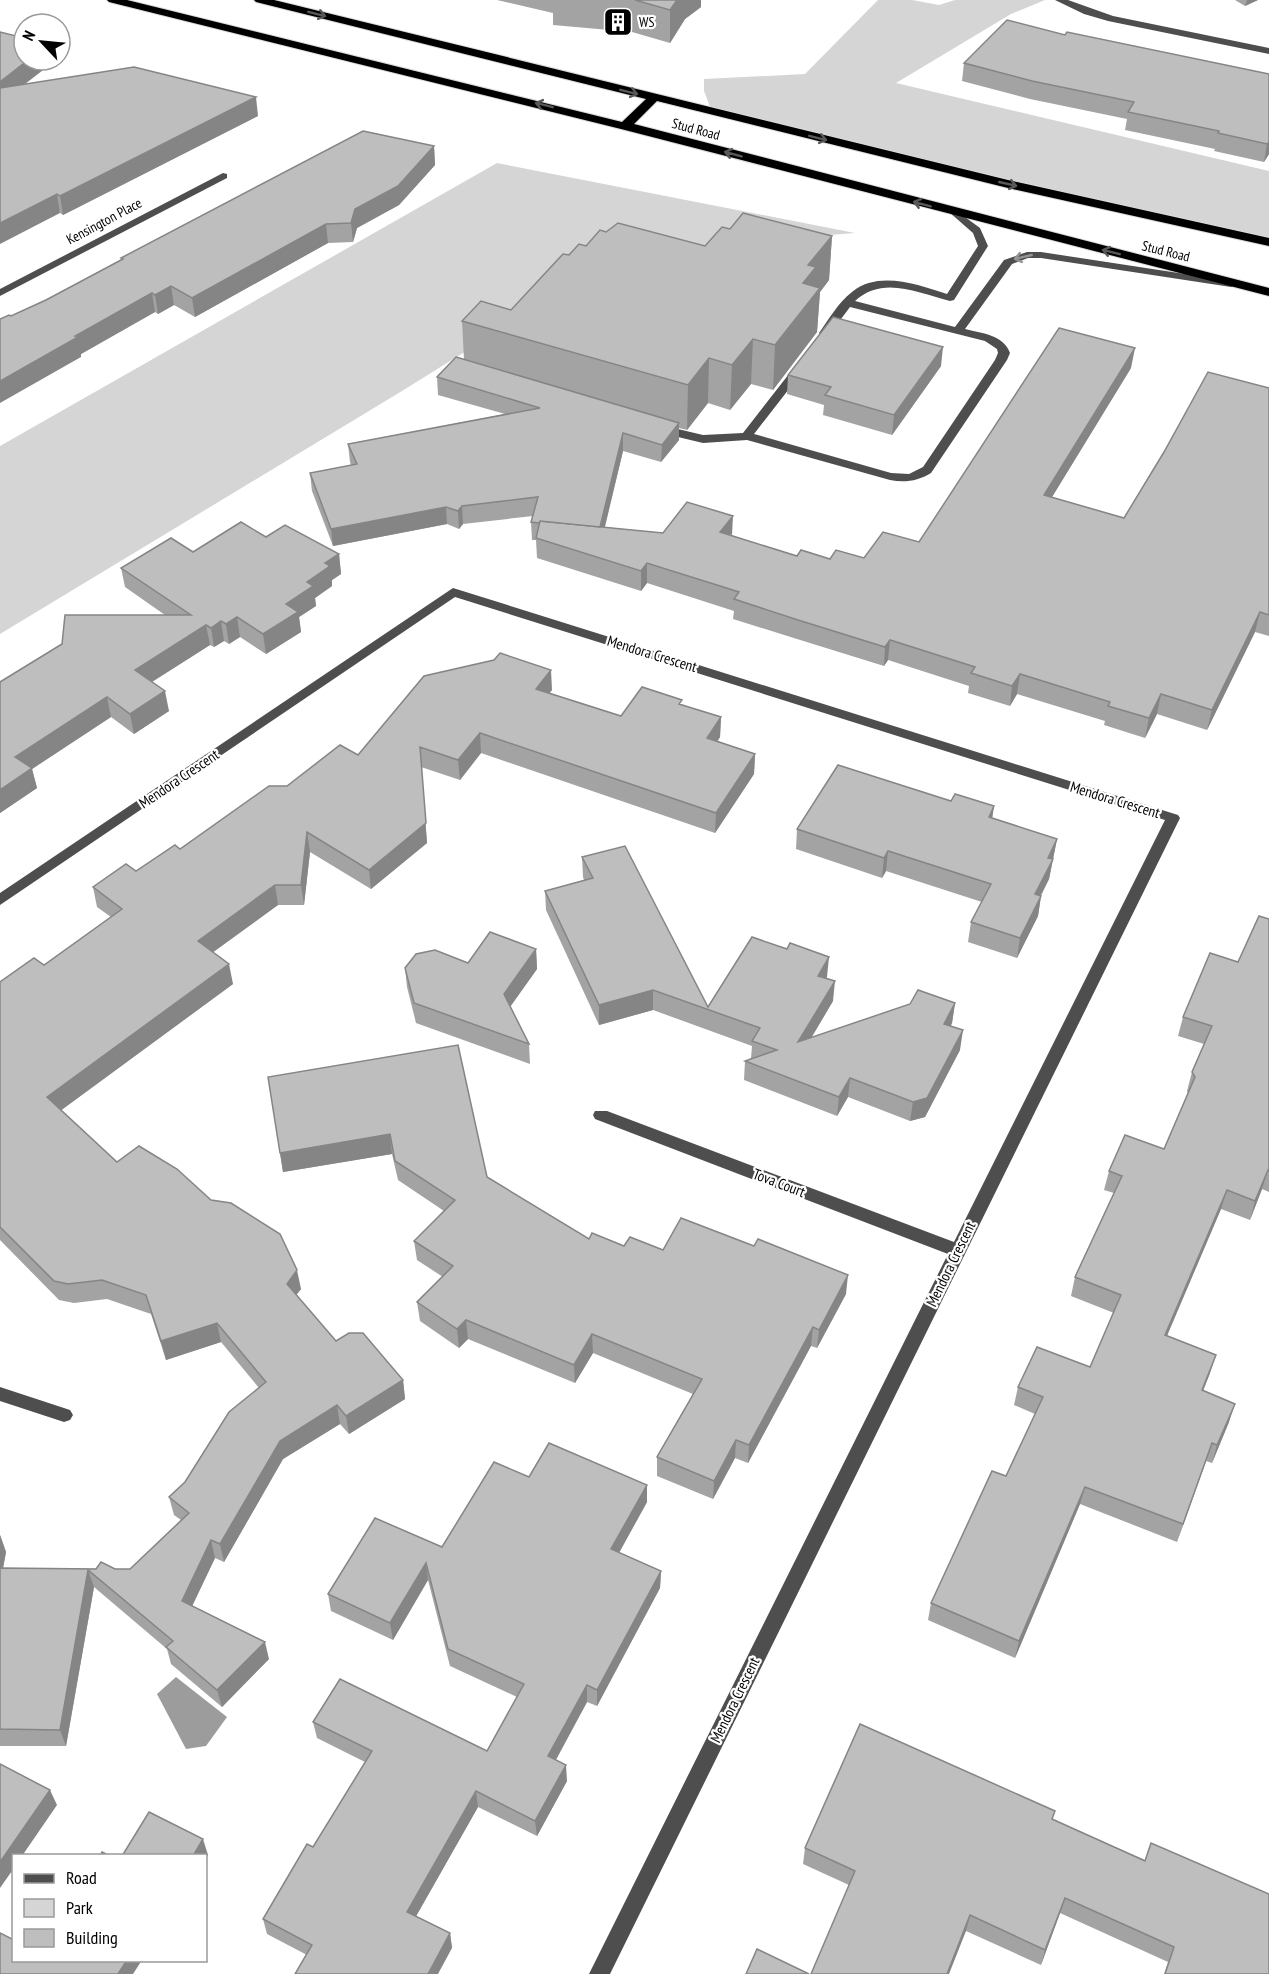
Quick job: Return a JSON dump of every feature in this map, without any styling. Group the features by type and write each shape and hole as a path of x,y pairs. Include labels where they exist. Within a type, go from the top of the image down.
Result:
{"highway":[{"name":"Stud Road","path":"113,0 625,126 1269,292"},
{"name":"Stud Road","path":"260,0 1008,184 1269,242"},
{"path":"625,126 654,98"}],"street":[{"path":"1060,0 1087,12 1111,19 1269,51"},
{"name":"Kensington Place","path":"0,293 223,176"},
{"path":"820,340 861,290 873,285 887,284 950,298 983,246 978,231 954,212"},
{"path":"958,331 1008,262 1034,255 1247,287"},
{"path":"647,425 692,438 747,436 890,476 911,478 920,475 927,470 1004,353 1002,347 996,342 958,331 849,303"},
{"path":"747,436 805,360"},
{"name":"Mendora Crescent","path":"0,900 453,592 1173,818 599,1974"},
{"name":"Tova Court","path":"601,1115 957,1251"},
{"path":"0,1394 64,1416"}],"green space":[{"path":"878,0 912,0 939,5 955,0 1045,0 1011,14 896,83 1269,171 1269,242 712,112 704,91 704,79 805,74"},
{"path":"497,163 855,233 627,251 402,391 0,634 0,446"}],"shaded area":[{"path":"176,1677 227,1717 206,1746 186,1749 157,1694"}],"building":[{"path":"635,0 677,0 670,10"},
{"path":"1007,20 1065,35 1067,32 1269,74 1269,142 1267,144 1218,133 1219,131 1128,112 1134,102 1032,81 964,63"},
{"path":"0,32 12,35 13,72 0,82"},
{"path":"134,67 256,97 60,196 57,194 0,223 0,88"},
{"path":"363,131 434,146 398,186 355,209 351,223 326,224 192,298 171,286 155,295 152,293 0,381 0,319 46,300"},
{"path":"743,213 832,236 808,265 816,267 803,283 820,288 775,345 753,339 732,365 709,358 688,385 462,321 481,301 511,310 563,254 569,255 579,244 586,246 600,230 606,232 618,223 705,246 722,227 730,229"},
{"path":"833,317 943,347 894,415 825,395 831,387 788,375"},
{"path":"1059,328 1135,348 1044,495 1124,518 1208,372 1269,388 1269,615 1260,612 1212,710 1161,694 1149,718 1108,706 1110,702 1020,674 1012,686 971,673 975,667 890,640 885,647 734,599 739,592 647,563 641,571 536,538 540,521 663,533 687,502 733,516 720,532 797,556 801,550 830,559 836,550 864,558 883,532 919,542"},
{"path":"456,357 679,423 662,445 623,433 600,527 531,522 538,497 462,506 458,511 446,507 331,529 310,473 357,464 348,444 540,408 437,377"},
{"path":"241,522 266,537 285,525 339,554 325,563 330,566 307,582 313,586 286,604 298,612 263,634 237,617 226,624 221,621 211,628 206,625 135,670 165,691 130,714 107,697 15,757 32,768 0,790 0,682 62,644 65,615 191,615 121,568 171,538 193,552"},
{"path":"500,653 551,670 536,689 621,716 642,687 682,700 679,704 721,717 707,738 755,754 716,813 480,733 458,760 420,747 426,823 369,870 307,832 301,885 275,885 198,941 229,964 47,1097 117,1162 139,1146 177,1169 211,1200 231,1203 280,1234 297,1270 287,1284 336,1341 349,1333 363,1333 403,1380 346,1416 337,1405 280,1441 220,1544 211,1540 182,1601 265,1642 217,1690 166,1647 173,1641 88,1570 60,1730 0,1729 0,1568 96,1569 101,1562 115,1569 130,1569 189,1513 169,1497 185,1482 229,1412 266,1382 217,1323 161,1341 146,1295 102,1280 68,1284 54,1281 0,1227 0,982 34,958 44,965 122,909 93,887 126,864 136,871 175,845 180,849 269,786 287,786 340,745 358,755 424,676 494,660"},
{"path":"838,765 951,801 955,794 994,806 989,817 1057,839 1048,858 1053,859 1035,894 1041,896 1020,938 971,922 991,884 888,851 884,858 797,829"},
{"path":"625,846 708,1007 752,937 787,949 790,943 829,957 818,976 835,981 798,1042 910,1004 918,990 955,1003 944,1024 963,1030 927,1098 913,1102 850,1078 839,1097 745,1061 777,1050 752,1041 760,1028 653,990 599,1005 545,891 593,878 582,857"},
{"path":"1259,916 1269,919 1269,1171 1255,1201 1227,1190 1165,1335 1216,1355 1202,1390 1235,1404 1217,1445 1212,1443 1183,1524 1085,1487 1019,1641 931,1603 992,1471 1006,1476 1043,1397 1018,1387 1037,1347 1090,1367 1121,1295 1075,1277 1122,1176 1109,1171 1125,1135 1164,1149 1195,1077 1192,1072 1212,1026 1183,1017 1210,953 1238,962"},
{"path":"490,932 536,949 504,994 529,1044 414,1003 405,968 416,954 435,950 468,963"},
{"path":"458,1045 487,1177 589,1239 592,1233 624,1246 630,1237 663,1250 681,1218 754,1246 758,1239 848,1275 819,1330 813,1327 749,1445 736,1440 714,1481 657,1457 702,1379 592,1334 574,1365 466,1320 457,1329 417,1302 453,1266 414,1241 455,1200 395,1161 390,1134 280,1153 268,1077"},
{"path":"549,1443 647,1485 611,1549 661,1571 597,1690 587,1685 548,1756 566,1765 535,1821 476,1791 407,1912 450,1933 428,1974 295,1974 312,1945 263,1919 307,1844 313,1847 372,1751 313,1722 340,1679 487,1751 524,1684 448,1649 426,1563 390,1623 328,1594 375,1518 442,1547 494,1462 529,1477"},
{"path":"860,1724 1055,1811 1052,1819 1145,1861 1151,1843 1269,1894 1269,1974 1165,1974 1174,1947 1065,1898 1045,1950 970,1915 947,1974 811,1974 855,1871 805,1848"},
{"path":"0,1764 50,1790 0,1862"},
{"path":"149,1812 203,1839 194,1854 123,1854"},
{"path":"0,1933 12,1939 12,1962 126,1962 118,1974 0,1974"},
{"path":"757,1949 809,1974 746,1974"}],"place":[{"name":"WS","path":"618,22"}]}
